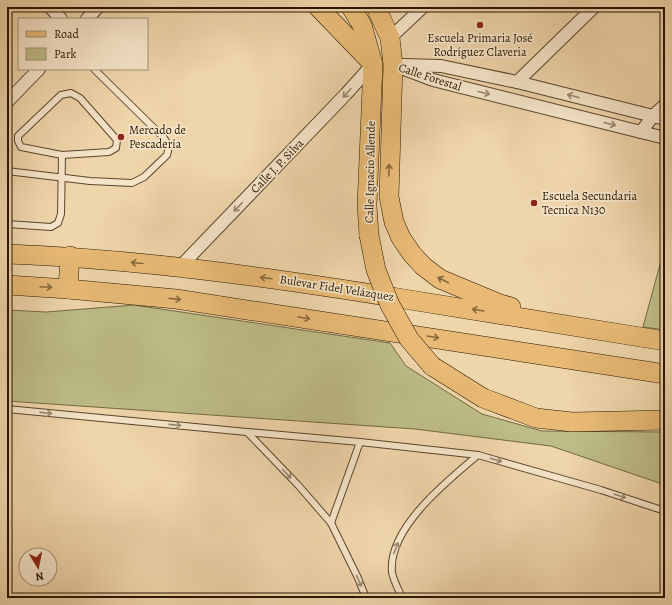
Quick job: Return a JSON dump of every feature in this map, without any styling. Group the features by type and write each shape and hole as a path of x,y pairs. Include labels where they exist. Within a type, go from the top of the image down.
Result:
{"main road":[{"path":"318,7 373,64"},
{"name":"Calle Ignacio Allende","path":"351,7 362,25 373,64 367,205 369,235 376,270 390,305 409,339 432,366 483,398 536,418 572,422 665,420"},
{"name":"Calle Ignacio Allende","path":"376,7 390,38 393,65 389,197 394,222 401,238 412,254 423,266 440,279 500,304 586,327"},
{"name":"Bulevar Fidel Velázquez","path":"7,254 70,256 180,267 290,281 586,327 665,342"},
{"path":"68,289 70,256"},
{"path":"7,285 176,299 665,374"}],"street":[{"path":"50,7 60,18"},
{"path":"88,18 98,7"},
{"path":"390,38 423,7"},
{"path":"517,82 594,7"},
{"name":"Calle J. P. Silva","path":"180,267 373,64"},
{"name":"Calle Forestal","path":"393,65 442,66 517,82 659,118"},
{"name":"Calle Forestal","path":"393,65 433,80 665,138"},
{"path":"7,102 37,70"},
{"path":"641,132 659,118 665,105"}],"lane":[{"path":"7,171 90,181 132,183 144,177 167,155 168,147 164,138 95,70"},
{"path":"71,93 80,98 117,140 116,148 109,152 62,155 21,147 18,142 18,136 61,95 71,93"},
{"path":"7,224 51,227 58,223 61,214 62,155"},
{"path":"7,410 360,442 478,455 601,490 665,511"},
{"path":"247,432 298,485 331,523 358,578 366,598"},
{"path":"331,523 360,442"},
{"path":"402,598 392,573 393,551 405,528 437,489 478,455"}],"green space":[{"path":"665,246 665,330 643,327"},
{"path":"134,305 390,343 406,366 482,414 542,431 665,432 665,485 551,446 415,429 7,401 7,310 46,312"}],"place":[{"name":"Escuela Primaria José Rodríguez Claveria","path":"480,25"},
{"name":"Mercado de Pescadería","path":"121,137"},
{"name":"Escuela Secundaria Tecnica N130","path":"534,203"}]}
